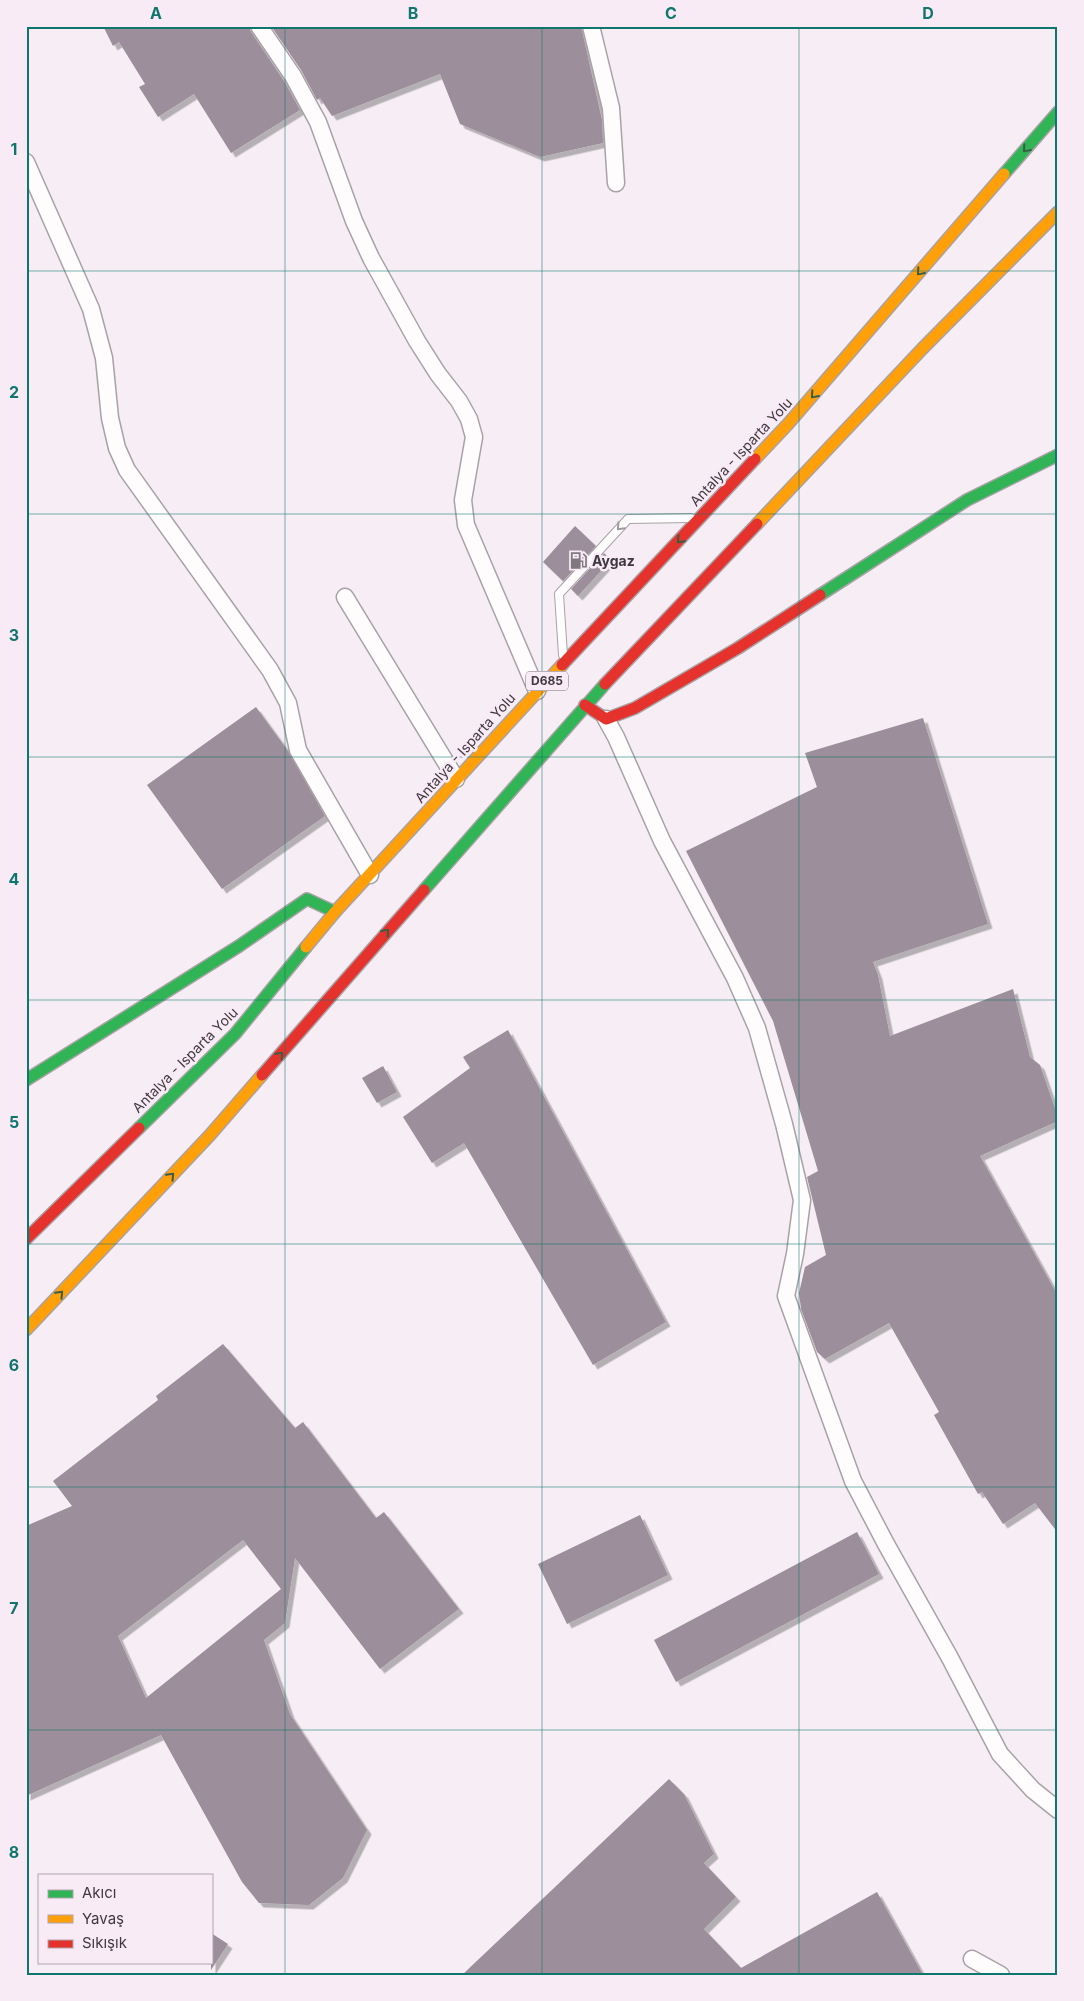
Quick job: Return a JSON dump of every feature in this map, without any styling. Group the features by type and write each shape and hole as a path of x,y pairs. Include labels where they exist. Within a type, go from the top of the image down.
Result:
{"main road":[{"name":"Antalya - Isparta Yolu","path":"26,1239 235,1034 335,912 563,663 795,417 1058,112"},
{"path":"26,1330 210,1134 585,705 922,349 1058,212"},
{"path":"585,705 606,719 635,708 738,648 967,500 1058,454"},
{"path":"26,1080 239,946 307,899 335,912"}],"street":[{"path":"259,26 293,76 318,122 354,222 371,258 417,341 438,374 459,401 469,420 474,437 463,500 466,525 537,691"},
{"path":"591,26 611,108 616,183"},
{"path":"26,162 91,309 104,358 110,418 117,448 127,470 270,670 288,703 298,750 370,874"},
{"path":"345,598 456,779"},
{"path":"606,719 616,737 662,841 735,978 757,1028 784,1124 802,1200 796,1254 786,1296 853,1481 1000,1754 1033,1790 1058,1810"},
{"path":"972,1959 1001,1975"}],"lane":[{"path":"563,663 559,594 628,519 700,518"}],"building":[{"path":"103,26 249,26 300,110 231,153 194,94 158,117 139,87 145,84 119,42 113,46"},
{"path":"271,26 581,26 602,120 603,143 540,157 460,124 440,74 332,116 320,98 317,100 301,70"},
{"path":"575,526 596,546 563,581 543,562"},
{"path":"604,553 611,560 578,596 571,589"},
{"path":"256,707 288,751 325,816 222,889 147,785"},
{"path":"923,718 988,924 873,962 878,975 890,1036 1013,989 1030,1057 1040,1065 1058,1117 1058,1121 980,1156 1058,1296 1058,1533 1035,1503 1003,1524 982,1492 978,1494 934,1415 939,1412 889,1323 825,1359 817,1352 801,1309 799,1293 805,1267 826,1255 807,1177 818,1171 773,1021 686,851 817,787 805,753"},
{"path":"508,1030 666,1322 593,1365 464,1143 432,1163 403,1117 470,1068 463,1057"},
{"path":"383,1066 397,1092 377,1103 362,1078"},
{"path":"223,1344 295,1428 303,1422 376,1518 384,1512 459,1609 380,1669 295,1558 285,1623 264,1640 290,1714 367,1830 343,1878 309,1905 259,1903 242,1882 161,1735 26,1796 26,1526 72,1506 53,1481 158,1400 156,1396","holes":["243,1540 281,1589 146,1698 118,1636"]},
{"path":"640,1515 668,1575 567,1624 538,1564"},
{"path":"857,1532 879,1574 676,1682 654,1640"},
{"path":"669,1779 684,1794 714,1854 704,1863 736,1897 704,1929 741,1968 877,1892 923,1975 462,1975"},
{"path":"212,1934 228,1944 211,1970 212,1964"}],"traffic: fast":[{"path":"1004,174 1058,112"},
{"path":"820,595 967,500 1058,455"},
{"path":"424,890 605,684"},
{"path":"26,1080 239,946 307,899 335,912"},
{"path":"139,1128 235,1034 306,947"}],"traffic: slow":[{"path":"755,459 788,424 1004,174"},
{"path":"757,524 922,349 1058,212"},
{"path":"306,947 335,912 562,665"},
{"path":"26,1330 210,1135 262,1075"}],"traffic: jam":[{"path":"562,665 755,459"},
{"path":"605,684 757,524"},
{"path":"585,705 606,719 635,708 738,648 820,595"},
{"path":"262,1075 424,890"},
{"path":"26,1239 139,1128"}],"place":[{"name":"Aygaz","path":"578,561"}]}
